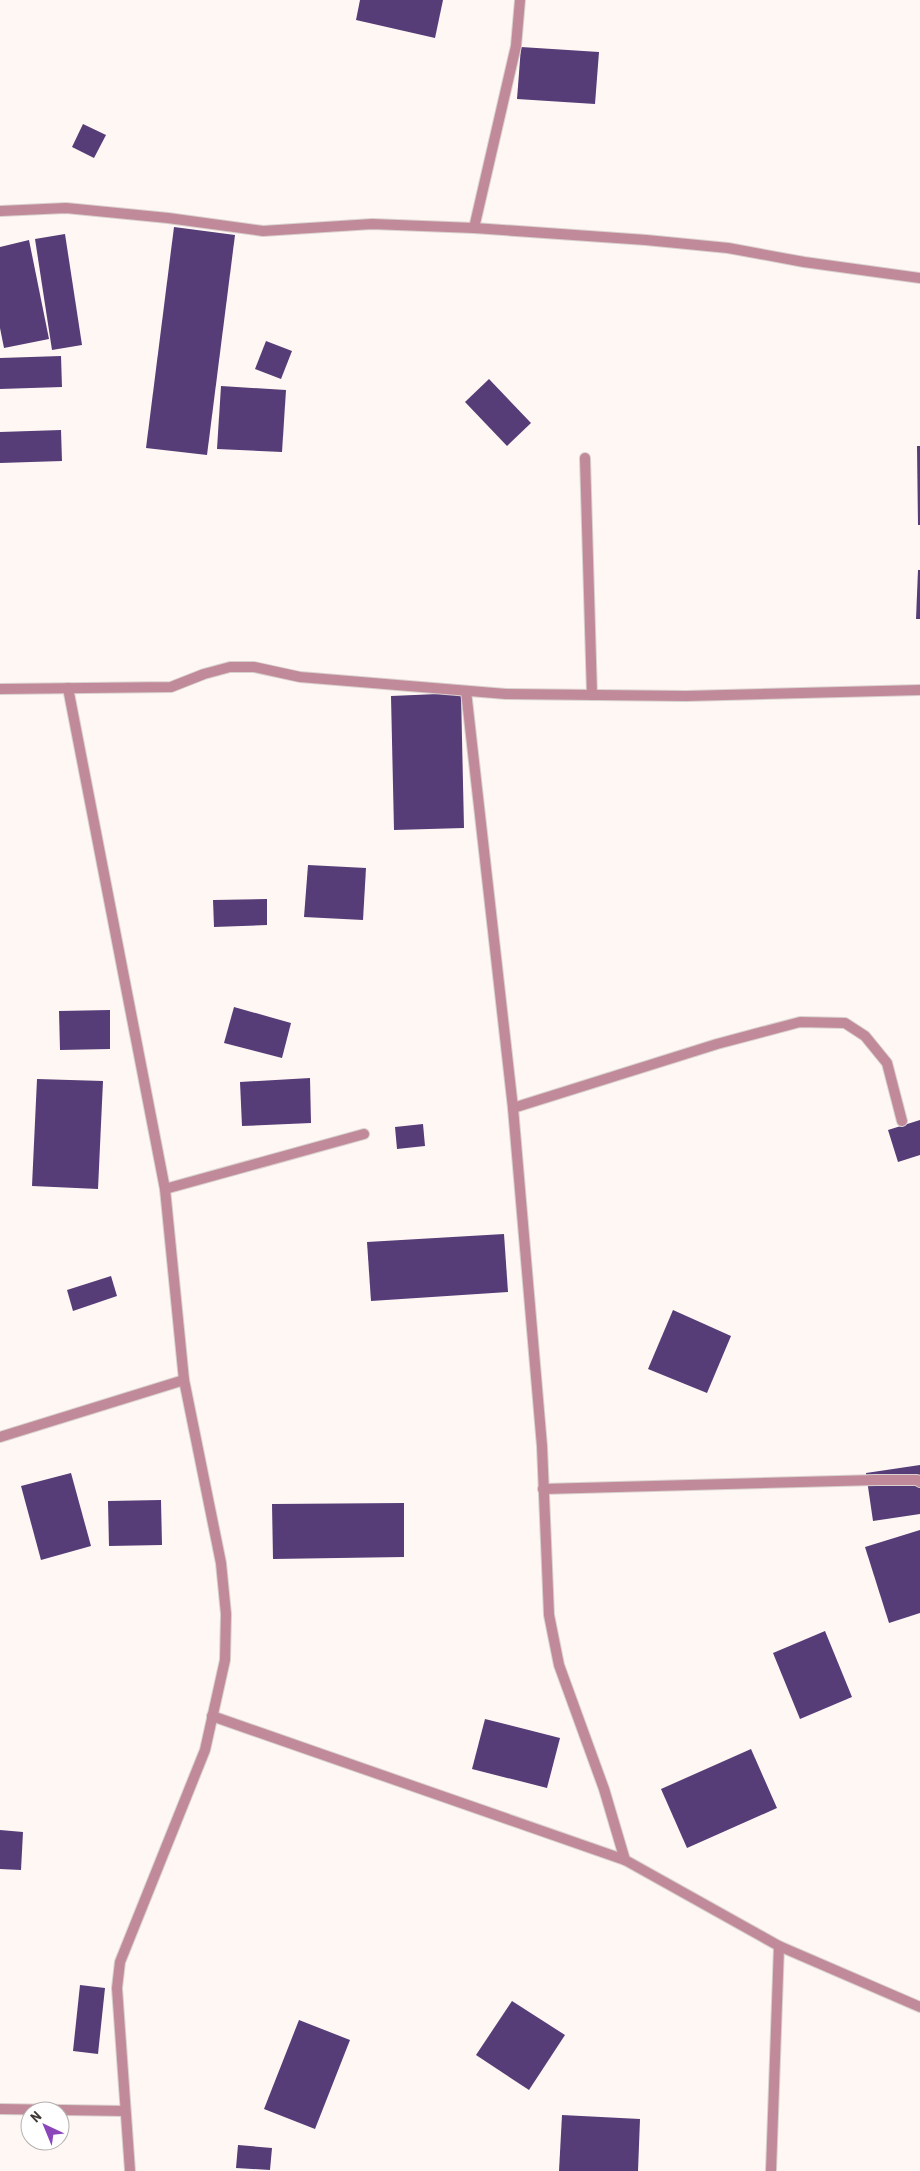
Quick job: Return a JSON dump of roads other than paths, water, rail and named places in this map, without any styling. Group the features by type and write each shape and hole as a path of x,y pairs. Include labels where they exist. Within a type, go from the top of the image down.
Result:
{"street":[{"path":"474,228 516,46 520,0"},
{"path":"0,211 66,208 168,218 263,231 372,224 474,228 728,248 804,262 920,278"},
{"path":"584,458 592,695"},
{"path":"0,688 171,687 204,674 230,667 254,667 300,677 506,694 686,696 920,690"},
{"path":"68,688 164,1189 184,1380 222,1563 226,1614 225,1660 205,1750 120,1962 117,1988 124,2111 130,2171"},
{"path":"466,691 513,1108 542,1446 549,1615 559,1664 604,1788 625,1860"},
{"path":"513,1108 717,1044 800,1022 845,1022 865,1036 887,1063 902,1121"},
{"path":"164,1189 364,1134"},
{"path":"0,1437 184,1380"},
{"path":"543,1489 876,1480 917,1480 920,1482"},
{"path":"212,1716 625,1860 779,1946 920,2007"},
{"path":"772,2171 779,1946"},
{"path":"0,2109 124,2111"}]}
